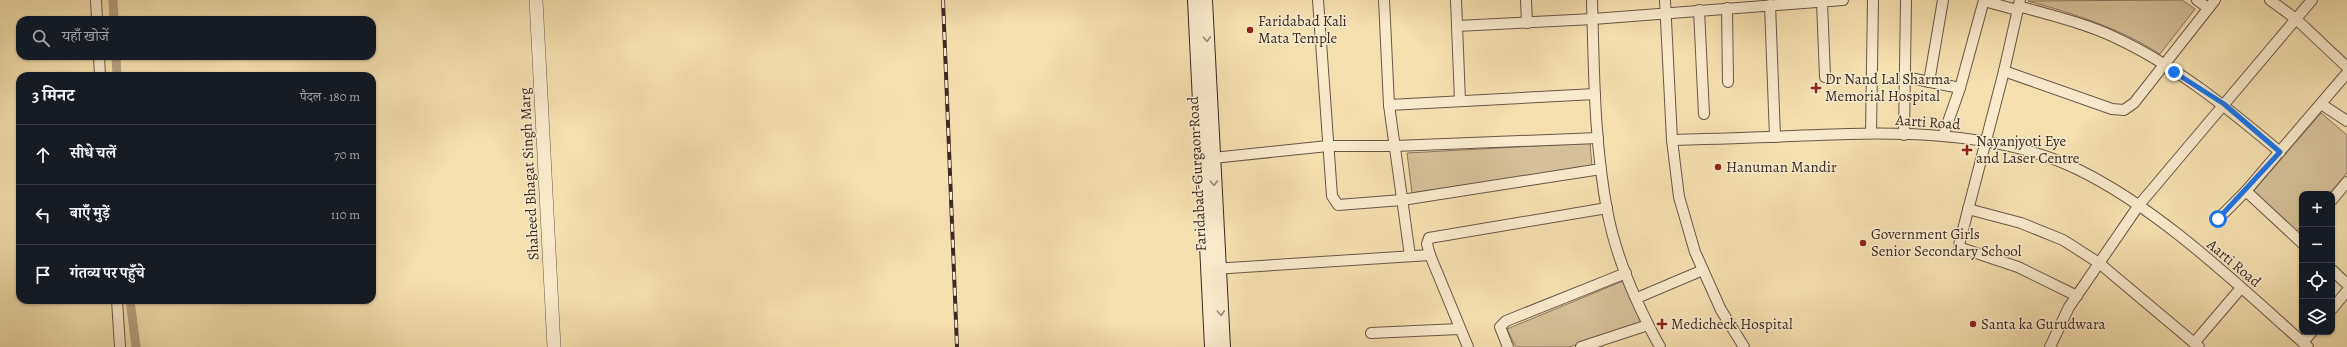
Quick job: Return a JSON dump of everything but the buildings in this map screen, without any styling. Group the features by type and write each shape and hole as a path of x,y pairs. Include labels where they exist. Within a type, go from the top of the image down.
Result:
{"main road":[{"name":"Faridabad-Gurgaon Road","path":"1195,0 1213,269 1223,347"},
{"name":"Faridabad-Gurgaon Road","path":"1205,0 1213,158 1212,347"}],"street":[{"path":"96,0 97,16"},
{"name":"Shaheed Bhagat Singh Marg","path":"536,0 554,347"},
{"path":"1318,0 1328,146 1332,196 1334,202 1344,205 1402,200 1601,169"},
{"path":"1384,0 1389,105 1410,256"},
{"path":"1456,0 1460,101"},
{"path":"1526,0 1527,23"},
{"path":"1592,0 1598,138 1607,208 1626,273 1648,325 1660,347"},
{"path":"1665,0 1672,140 1679,197 1687,229 1703,270 1722,310 1744,347"},
{"path":"1457,26 1593,19 1726,8 1741,3 1770,5 1843,0"},
{"path":"1871,133 1873,0"},
{"path":"1904,135 1906,0"},
{"path":"1929,82 1943,0"},
{"path":"2004,71 2119,111 2130,108 2163,64 2212,4 2197,0"},
{"path":"2270,0 2296,19 2347,67"},
{"path":"2050,347 2077,296 2139,205 2312,0"},
{"path":"1943,136 1960,88 1984,1 2019,5 2101,31 2141,51 2224,104 2280,152"},
{"path":"1822,2 1825,77"},
{"path":"1770,5 1775,137"},
{"path":"2019,5 2004,71 1984,142 1960,247 2018,266 2077,296"},
{"path":"1726,8 1728,82"},
{"path":"1699,10 1704,114"},
{"path":"99,60 100,72"},
{"path":"2218,219 2246,191 2347,73"},
{"path":"1905,77 1960,88"},
{"path":"1389,105 1595,94"},
{"path":"2321,104 2347,121"},
{"name":"Aarti Road","path":"1672,140 1871,133 1943,136 2021,149 2077,169 2139,205 2241,288 2306,345"},
{"path":"1213,158 1328,146 1395,146 1598,138"},
{"path":"2335,196 2347,182"},
{"path":"2246,191 2299,236"},
{"path":"1468,347 1459,329 1430,255 1427,244 1429,238 1607,208"},
{"path":"1968,209 2021,223 2063,240 2099,263 2196,345 2241,288"},
{"path":"1213,269 1430,255"},
{"path":"1637,298 1703,270"},
{"path":"1508,347 1500,331 1500,327 1506,321 1626,273"},
{"path":"2335,273 2347,284"},
{"path":"2335,305 2347,291"},
{"path":"116,304 120,347"},
{"path":"1581,347 1648,325"},
{"path":"1371,333 1459,329"},
{"path":"2306,345 2311,335"}],"shaded area":[{"path":"2182,0 2195,9 2160,54 2113,29 2063,11 2028,1"},
{"path":"2321,113 2347,135 2347,173 2332,191 2299,191 2299,228 2296,232 2251,194"},
{"path":"1590,143 1592,166 1412,193 1407,153"},
{"path":"1623,281 1641,323 1569,347 1516,347 1507,329"}],"waterway":[{"path":"113,0 114,16"},
{"path":"116,60 117,72"},
{"path":"131,304 136,347"}],"railway":[{"path":"943,0 957,347"}],"place":[{"name":"Faridabad Kali Mata Temple","path":"1250,30"},
{"name":"Dr Nand Lal Sharma Memorial Hospital","path":"1816,88"},
{"name":"Nayanjyoti Eye and Laser Centre","path":"1967,150"},
{"name":"Hanuman Mandir","path":"1718,167"},
{"name":"Government Girls Senior Secondary School","path":"1863,243"},
{"name":"Medicheck Hospital","path":"1662,324"},
{"name":"Santa ka Gurudwara","path":"1973,324"}],"route":[{"path":"2174,72 2224,104 2280,152 2246,191 2218,219"}]}
